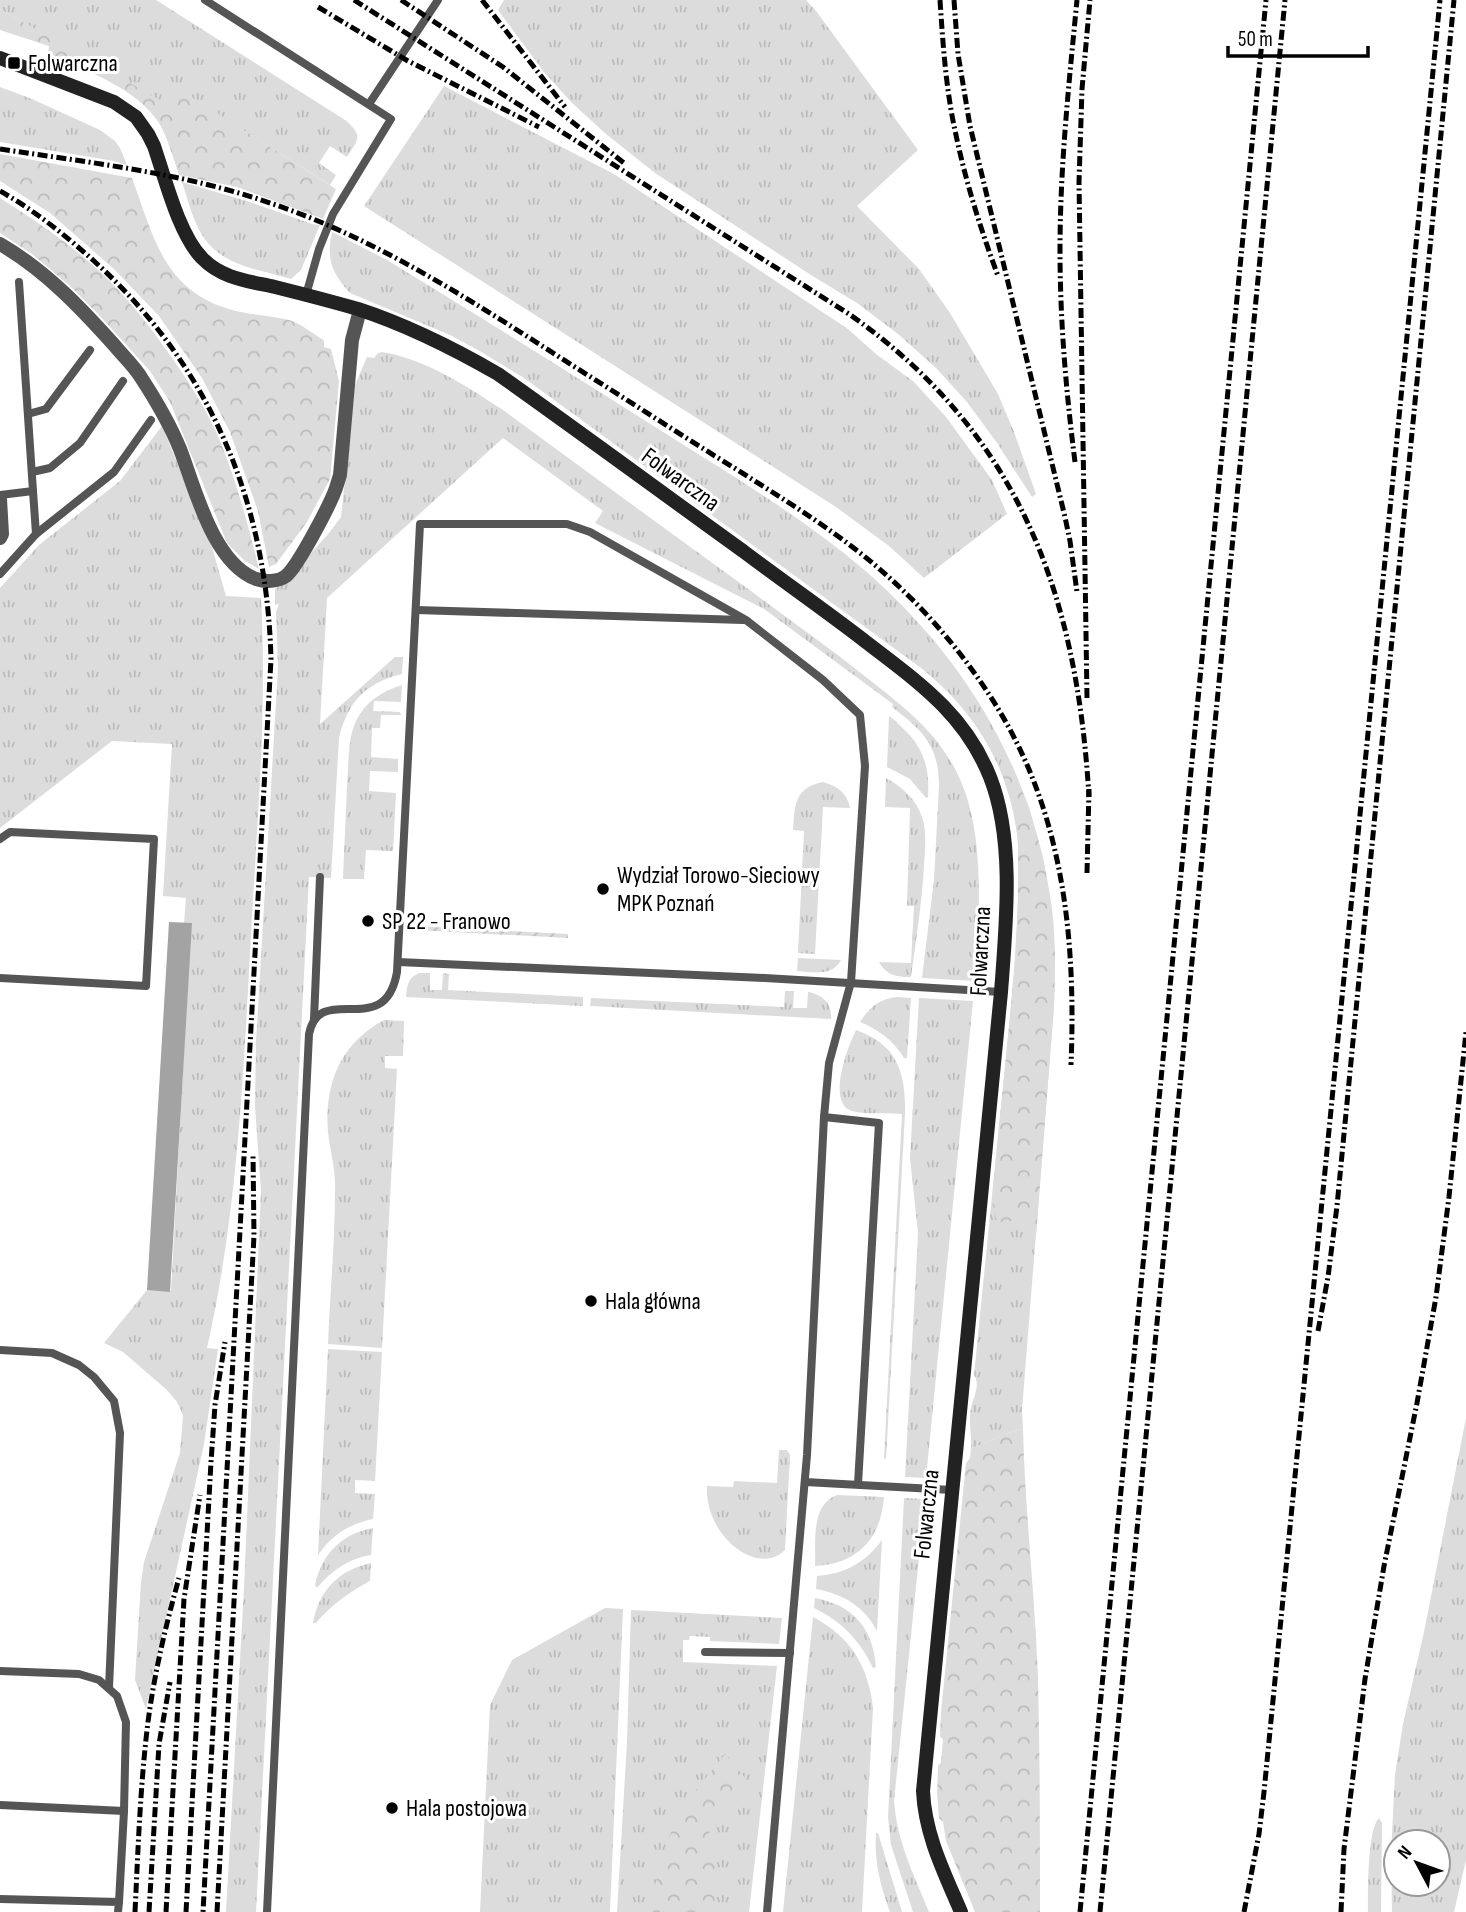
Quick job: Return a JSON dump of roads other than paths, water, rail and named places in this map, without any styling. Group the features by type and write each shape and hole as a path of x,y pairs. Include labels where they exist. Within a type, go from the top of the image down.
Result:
{"street":[{"name":"Folwarczna","path":"0,58 114,102 136,117 148,134 187,237 201,257 217,270 234,278 360,310 433,339 498,374 920,683 940,701 973,742 990,776 1001,811 1006,856 1005,932 923,1791 930,1837 961,1912"},
{"path":"0,244 21,256 55,284 141,376 179,446 201,509 224,553 242,571 261,580 279,580 294,567 336,488 340,475 352,340 360,310"},
{"path":"0,497 0,538"}],"lane":[{"path":"205,0 391,119 333,214 319,248 306,295"},
{"path":"369,104 438,0"},
{"path":"19,282 36,534"},
{"path":"28,414 46,409 90,350"},
{"path":"32,472 50,467 80,443 123,381"},
{"path":"0,575 36,534 114,472 151,420"},
{"path":"0,497 33,491"},
{"path":"314,1019 329,1010 368,1010 382,1002 395,984 420,524 567,524 590,532 746,620 823,680 860,715 864,766 851,982 828,1070 805,1482 767,1912"},
{"path":"416,610 746,620"},
{"path":"0,839 10,832 154,839 146,986 0,978"},
{"path":"267,1912 309,1034 314,1019 320,877"},
{"path":"398,961 851,982 1001,992"},
{"path":"824,1117 879,1123 858,1484"},
{"path":"0,1350 52,1353 79,1365 94,1377 114,1401 120,1433 109,1688"},
{"path":"805,1482 952,1490"},
{"path":"705,1652 790,1653"},
{"path":"0,1671 79,1674 99,1680 117,1696 126,1722 118,1907 0,1899"},
{"path":"0,1805 124,1811"}],"railway":[{"path":"354,0 849,314 908,361 957,412 997,466 1029,525 1053,587 1070,653 1082,723 1089,797"},
{"path":"401,0 503,67 624,163"},
{"path":"482,0 565,107"},
{"path":"940,0 947,85 956,135 974,206 998,276"},
{"path":"954,0 958,54 970,126 1065,517 1077,592"},
{"path":"1075,462 1064,356 1060,219 1077,0"},
{"path":"1087,698 1079,182 1082,89 1090,0"},
{"path":"1080,1912 1266,0"},
{"path":"1100,1912 1285,0"},
{"path":"1244,1912 1264,1792 1440,0"},
{"path":"1318,1331 1337,1206 1454,0"},
{"path":"318,7 408,61 539,127"},
{"path":"0,149 138,170 206,184 273,204 361,240 485,310 769,490 833,533 883,572 920,607 969,665 997,707 1020,749 1038,791 1061,880 1067,926 1071,972 1071,1065"},
{"path":"0,191 49,223 94,261 135,302 170,346 200,392 225,441 244,492 258,546 267,601 271,659 203,1912"},
{"path":"1087,873 1089,789"},
{"path":"1341,1912 1344,1849 1365,1679 1436,1297 1466,1032"},
{"path":"217,1912 254,1236 253,1154"},
{"path":"186,1912 211,1462 215,1405 225,1342"},
{"path":"166,1912 184,1599 200,1495"},
{"path":"135,1912 147,1730 160,1654 179,1578"},
{"path":"149,1912 159,1744 170,1682"}],"place":[{"name":"Folwarczna","path":"14,63"},
{"name":"Wydział Torowo-Sieciowy MPK Poznań","path":"603,889"},
{"name":"SP 22 - Franowo","path":"368,921"},
{"name":"Hala główna","path":"591,1301"},
{"name":"Hala postojowa","path":"392,1808"}]}
